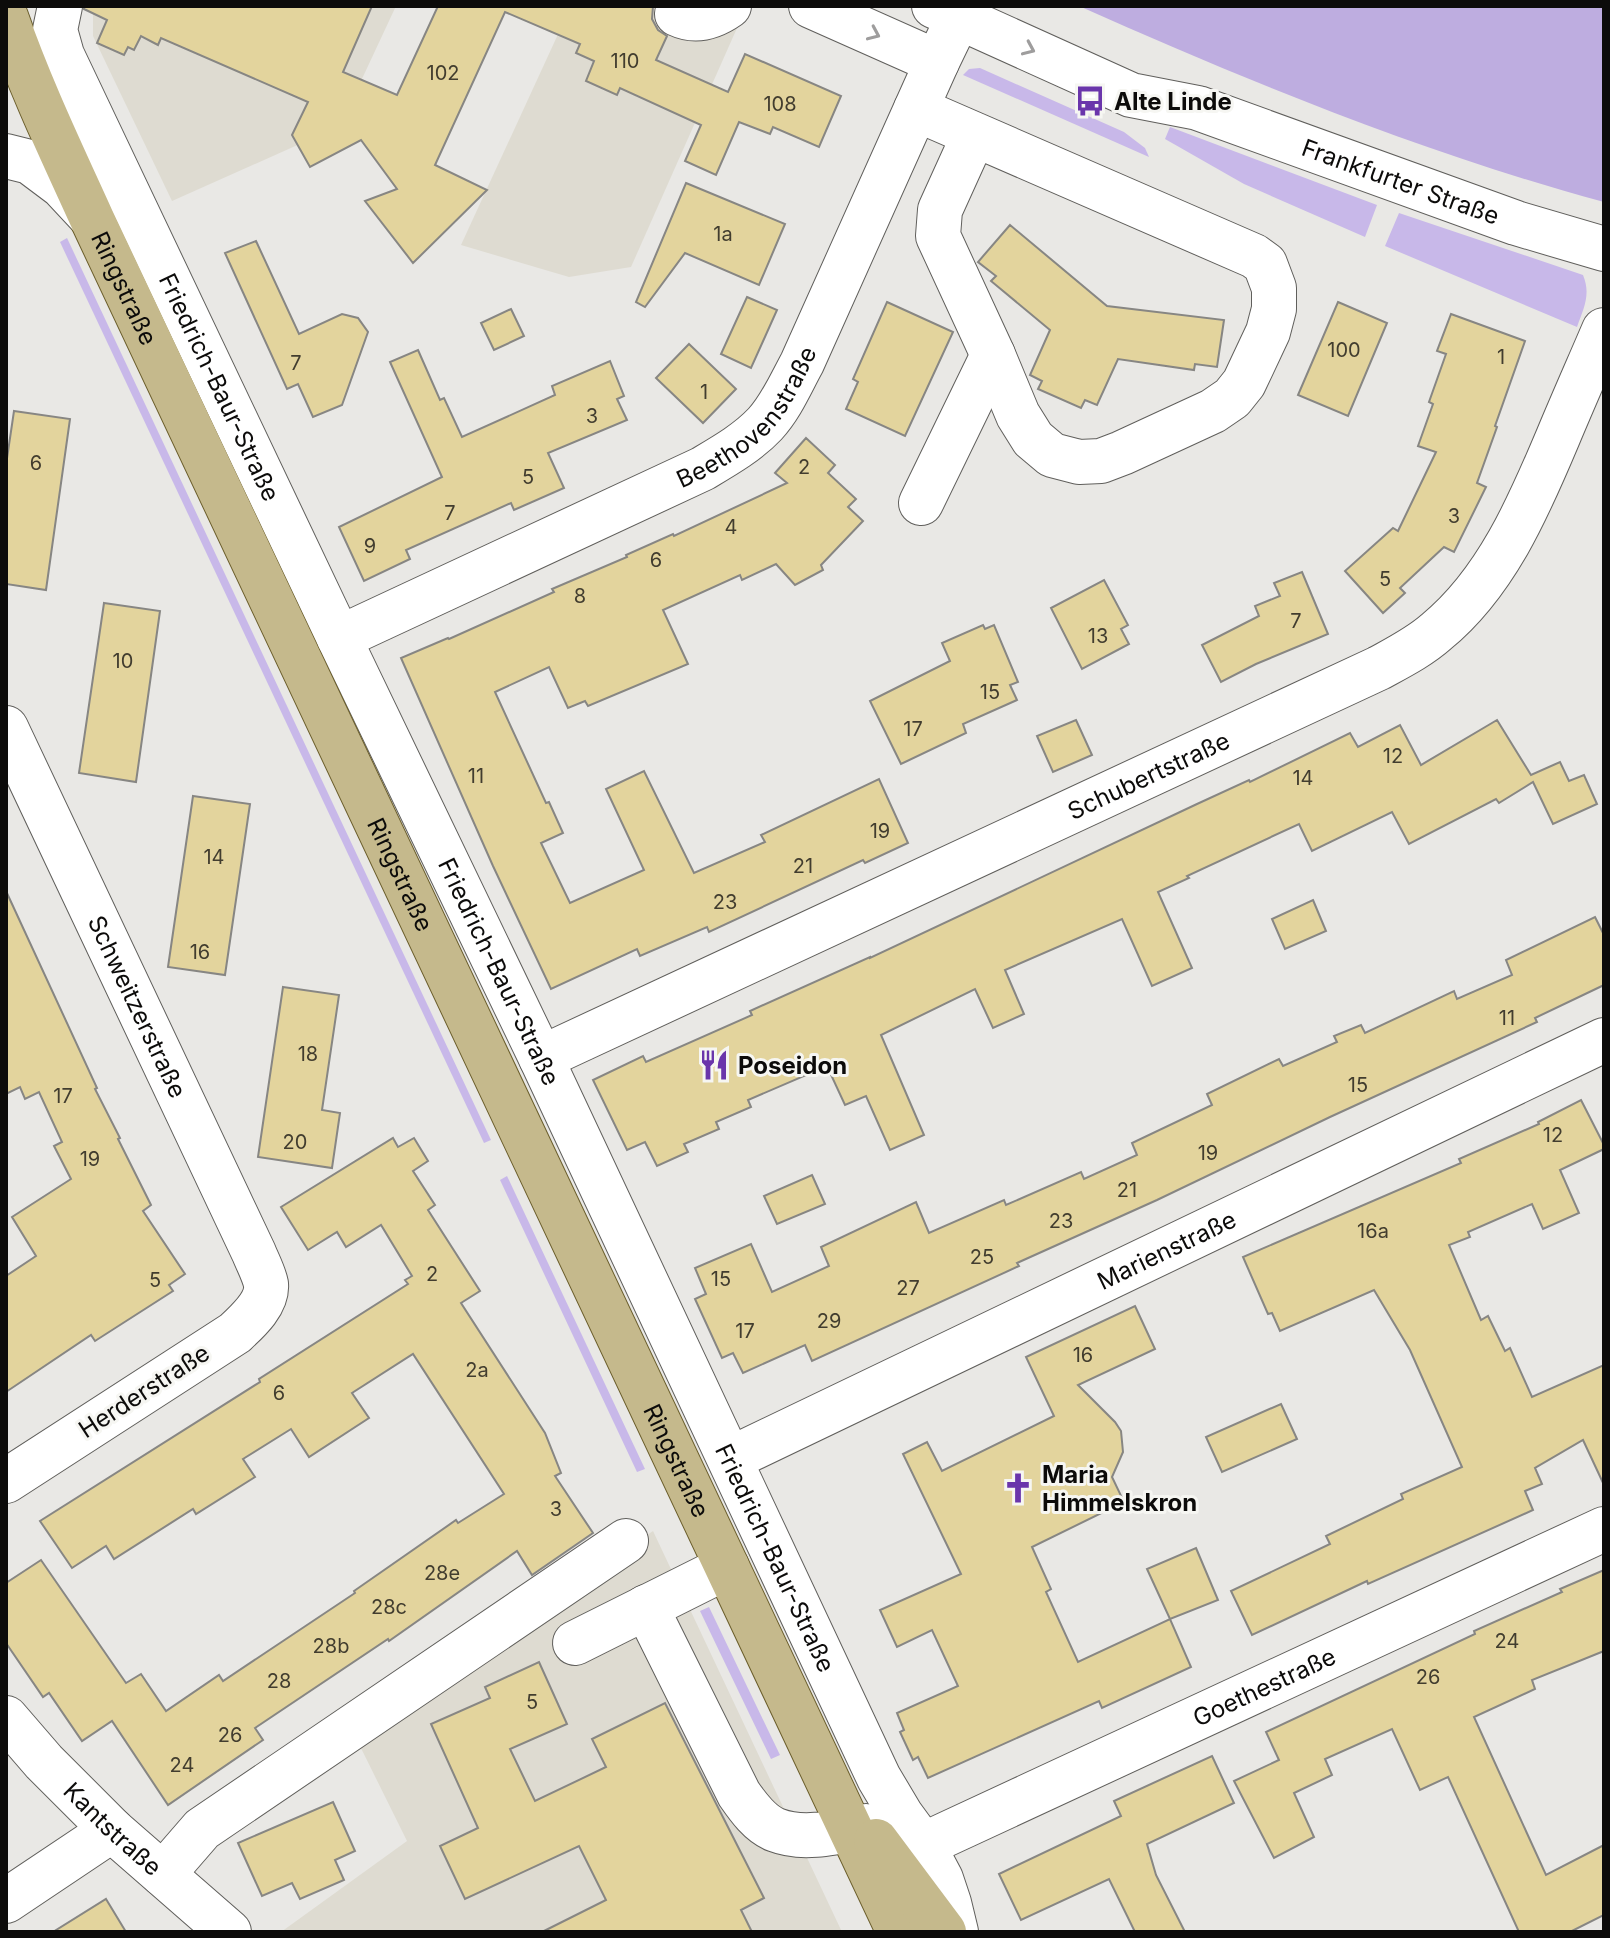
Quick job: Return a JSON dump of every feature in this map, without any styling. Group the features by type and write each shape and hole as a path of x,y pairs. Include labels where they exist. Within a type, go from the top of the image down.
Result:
{"main road":[{"name":"Ringstraße","path":"11,47 803,1728 858,1828 899,1932"},
{"name":"Ringstraße","path":"858,1828 944,1932"}],"street":[{"name":"Friedrich-Baur-Straße","path":"60,6 55,30 62,55 541,1058 879,1778 923,1845 941,1879 956,1932"},
{"path":"677,14 693,20 718,13 729,6"},
{"path":"811,6 937,62"},
{"name":"Frankfurter Straße","path":"1005,6 1140,68 1198,108"},
{"name":"Beethovenstraße","path":"339,638 702,469 736,449 766,423 802,363 937,62 952,10"},
{"name":"Frankfurter Straße","path":"952,10 1131,95 1198,108 1516,223 1604,249"},
{"path":"916,109 1254,256 1265,264 1274,288 1274,309 1268,332 1244,383 1232,398 1213,411 1101,461 1079,462 1052,455 1033,439 1018,415 938,236 940,210 974,135"},
{"path":"6,156 30,162 62,186 92,219"},
{"name":"Schubertstraße","path":"541,1058 1410,652 1461,609 1507,545 1543,473 1604,330"},
{"path":"921,503 993,355"},
{"name":"Schweitzerstraße","path":"6,728 254,1253 266,1287"},
{"name":"Marienstraße","path":"730,1459 1604,1040"},
{"name":"Herderstraße","path":"6,1481 235,1333 261,1304 266,1287"},
{"name":"Goethestraße","path":"923,1845 1604,1529"},
{"path":"163,1874 202,1829 626,1541"},
{"path":"575,1643 727,1567"},
{"path":"646,1607 739,1794 751,1810 775,1830 803,1835 858,1828"},
{"name":"Kantstraße","path":"6,1718 44,1762 112,1830 229,1932"},
{"path":"6,1901 112,1830"}],"shaded area":[{"path":"96,6 396,6 340,126 172,201 93,36"},
{"path":"571,6 736,6 745,10 631,267 569,277 461,245"},
{"path":"1079,6 1604,6 1604,202 1536,183 1338,114"},
{"path":"980,68 1124,132 1145,148 1149,157 963,75 969,69"},
{"path":"1170,127 1377,205 1365,237 1244,184 1165,139"},
{"path":"1399,213 1583,275 1586,295 1577,327 1385,246"},
{"path":"67,238 491,1140 484,1143 60,242"},
{"path":"507,1176 645,1469 637,1472 500,1180"},
{"path":"653,1531 842,1932 281,1932 407,1841 354,1734"},
{"path":"709,1607 780,1755 771,1759 700,1611"}],"building":[{"path":"84,6 372,6 343,72 397,95 438,6 653,6 652,19 658,30 667,36 656,60 728,92 745,54 841,96 819,147 773,127 770,134 739,122 716,175 685,161 701,125 620,88 617,95 586,81 594,61 576,53 580,44 505,12 435,165 487,190 413,263 365,201 397,189 361,140 310,167 292,135 308,102 161,38 158,45 141,36 134,50 128,47 124,55 97,43 107,20 84,9"},
{"path":"686,183 785,224 759,285 685,253 645,307 636,302"},
{"path":"1010,225 1107,306 1224,320 1217,367 1195,364 1194,370 1118,359 1097,405 1085,400 1081,408 1038,389 1042,381 1030,375 1050,330 991,281 996,276 978,262"},
{"path":"256,241 299,334 342,314 358,318 368,332 342,405 313,417 298,384 287,389 225,253"},
{"path":"747,297 777,310 751,368 721,354"},
{"path":"887,302 953,332 905,436 846,409 858,382 853,379"},
{"path":"1338,302 1387,323 1348,416 1298,395"},
{"path":"511,309 524,336 494,350 481,323"},
{"path":"1451,314 1525,341 1477,483 1486,487 1454,552 1444,547 1400,588 1405,593 1383,613 1345,571 1393,528 1398,531 1436,452 1418,446 1446,354 1437,351"},
{"path":"689,344 736,389 703,423 656,378"},
{"path":"418,350 440,400 444,398 462,437 555,395 552,386 610,361 624,396 617,399 627,420 548,453 564,488 514,510 511,503 406,550 410,559 364,581 339,527 442,477 390,362"},
{"path":"14,411 70,419 46,590 6,584 6,465"},
{"path":"806,438 835,465 828,473 856,499 848,507 863,521 821,565 823,570 795,585 776,564 742,580 740,575 663,610 688,664 588,706 585,701 568,708 549,667 495,692 563,833 541,843 570,903 644,870 606,789 644,771 694,873 765,842 761,835 879,779 908,843 865,863 863,860 709,932 707,927 640,956 637,949 551,989 401,658 554,592 552,589 787,483 775,473"},
{"path":"1302,572 1328,634 1221,682 1202,645 1259,616 1255,606 1280,596 1274,583"},
{"path":"1104,580 1128,625 1121,629 1129,644 1082,669 1051,608"},
{"path":"104,603 160,611 136,782 79,773"},
{"path":"983,625 985,629 994,625 1018,682 1010,685 1017,700 963,724 966,733 901,764 870,701 950,661 942,643"},
{"path":"1076,720 1092,755 1053,772 1037,736"},
{"path":"1497,720 1531,775 1560,762 1569,781 1584,775 1597,804 1553,824 1533,782 1499,803 1496,799 1409,844 1392,812 1312,851 1299,824 1187,876 1189,878 1158,892 1192,968 1152,986 1122,919 1005,970 1024,1014 993,1028 975,989 881,1035 924,1135 890,1150 866,1096 845,1105 827,1066 748,1100 751,1107 716,1122 719,1129 684,1144 688,1152 657,1166 645,1142 627,1150 593,1080 643,1056 646,1062 752,1015 750,1011 1250,782 1350,733 1358,747 1400,725 1421,765"},
{"path":"193,796 250,804 225,975 168,967"},
{"path":"6,891 151,1205 143,1211 185,1274 169,1285 173,1291 95,1341 91,1335 6,1392 6,1276 36,1256 12,1217 71,1179 54,1146 62,1142 39,1092 25,1099 20,1087 6,1094"},
{"path":"1313,900 1326,931 1285,949 1272,919"},
{"path":"1595,917 1604,935 1604,985 1535,1018 1537,1022 812,1361 805,1345 743,1373 733,1353 722,1358 695,1299 706,1294 695,1268 751,1244 772,1292 829,1266 821,1247 916,1202 929,1233 1004,1200 1006,1205 1081,1172 1084,1179 1137,1155 1132,1143 1212,1105 1207,1094 1279,1059 1283,1066 1337,1042 1334,1036 1361,1025 1365,1033 1454,991 1457,999 1512,975 1506,960"},
{"path":"283,987 339,995 322,1110 340,1113 332,1168 258,1157"},
{"path":"1581,1100 1604,1149 1560,1170 1579,1213 1543,1229 1532,1204 1468,1232 1470,1237 1449,1245 1481,1320 1488,1316 1505,1351 1510,1348 1532,1397 1604,1365 1604,1485 1583,1440 1535,1468 1542,1484 1525,1491 1533,1510 1368,1584 1367,1581 1252,1635 1231,1591 1330,1544 1326,1536 1403,1499 1401,1494 1462,1467 1410,1350 1374,1290 1280,1331 1272,1313 1268,1314 1243,1257 1461,1163 1459,1159 1539,1124"},
{"path":"393,1138 398,1147 414,1138 428,1161 413,1171 435,1205 428,1210 480,1291 461,1303 545,1433 561,1473 555,1476 593,1533 532,1575 517,1551 389,1641 255,1728 263,1740 168,1805 112,1721 82,1741 49,1693 43,1697 6,1643 6,1583 41,1560 126,1683 141,1674 166,1711 219,1675 223,1681 355,1593 456,1520 458,1523 504,1494 413,1354 352,1393 369,1418 309,1457 291,1429 243,1459 255,1477 196,1514 193,1509 114,1559 106,1546 72,1568 40,1521 408,1284 405,1280 412,1276 381,1225 346,1247 337,1232 308,1250 281,1207"},
{"path":"812,1175 825,1204 777,1224 764,1196"},
{"path":"1135,1306 1155,1349 1078,1385 1121,1431 1123,1452 1112,1477 1124,1502 1032,1547 1051,1589 1046,1592 1078,1662 1170,1619 1191,1667 1102,1708 1099,1701 928,1778 918,1757 913,1760 900,1732 904,1730 897,1713 958,1686 932,1630 897,1647 880,1610 961,1574 903,1454 927,1442 942,1471 1054,1416 1026,1357"},
{"path":"1281,1404 1297,1439 1222,1472 1206,1437"},
{"path":"1196,1548 1218,1600 1170,1619 1147,1569"},
{"path":"1604,1570 1604,1651 1532,1680 1535,1689 1474,1717 1546,1875 1604,1845 1604,1915 1570,1932 1519,1932 1448,1777 1420,1790 1392,1729 1325,1759 1332,1775 1294,1793 1314,1837 1274,1858 1234,1781 1279,1760 1266,1732"},
{"path":"539,1662 567,1724 510,1749 535,1801 606,1767 592,1739 665,1703 764,1898 741,1910 752,1932 542,1932 606,1900 579,1846 465,1899 440,1846 478,1828 431,1724 490,1698 485,1687"},
{"path":"1212,1756 1234,1803 1147,1844 1156,1875 1185,1932 1135,1932 1109,1879 1021,1920 999,1874 1121,1816 1114,1801"},
{"path":"333,1802 355,1851 335,1860 344,1880 300,1899 292,1883 262,1896 238,1843"},
{"path":"106,1899 126,1932 53,1932"}],"place":[{"name":"Alte Linde","path":"1090,101"},
{"name":"Poseidon","path":"714,1065"},
{"name":"Maria Himmelskron","path":"1018,1488"}]}
